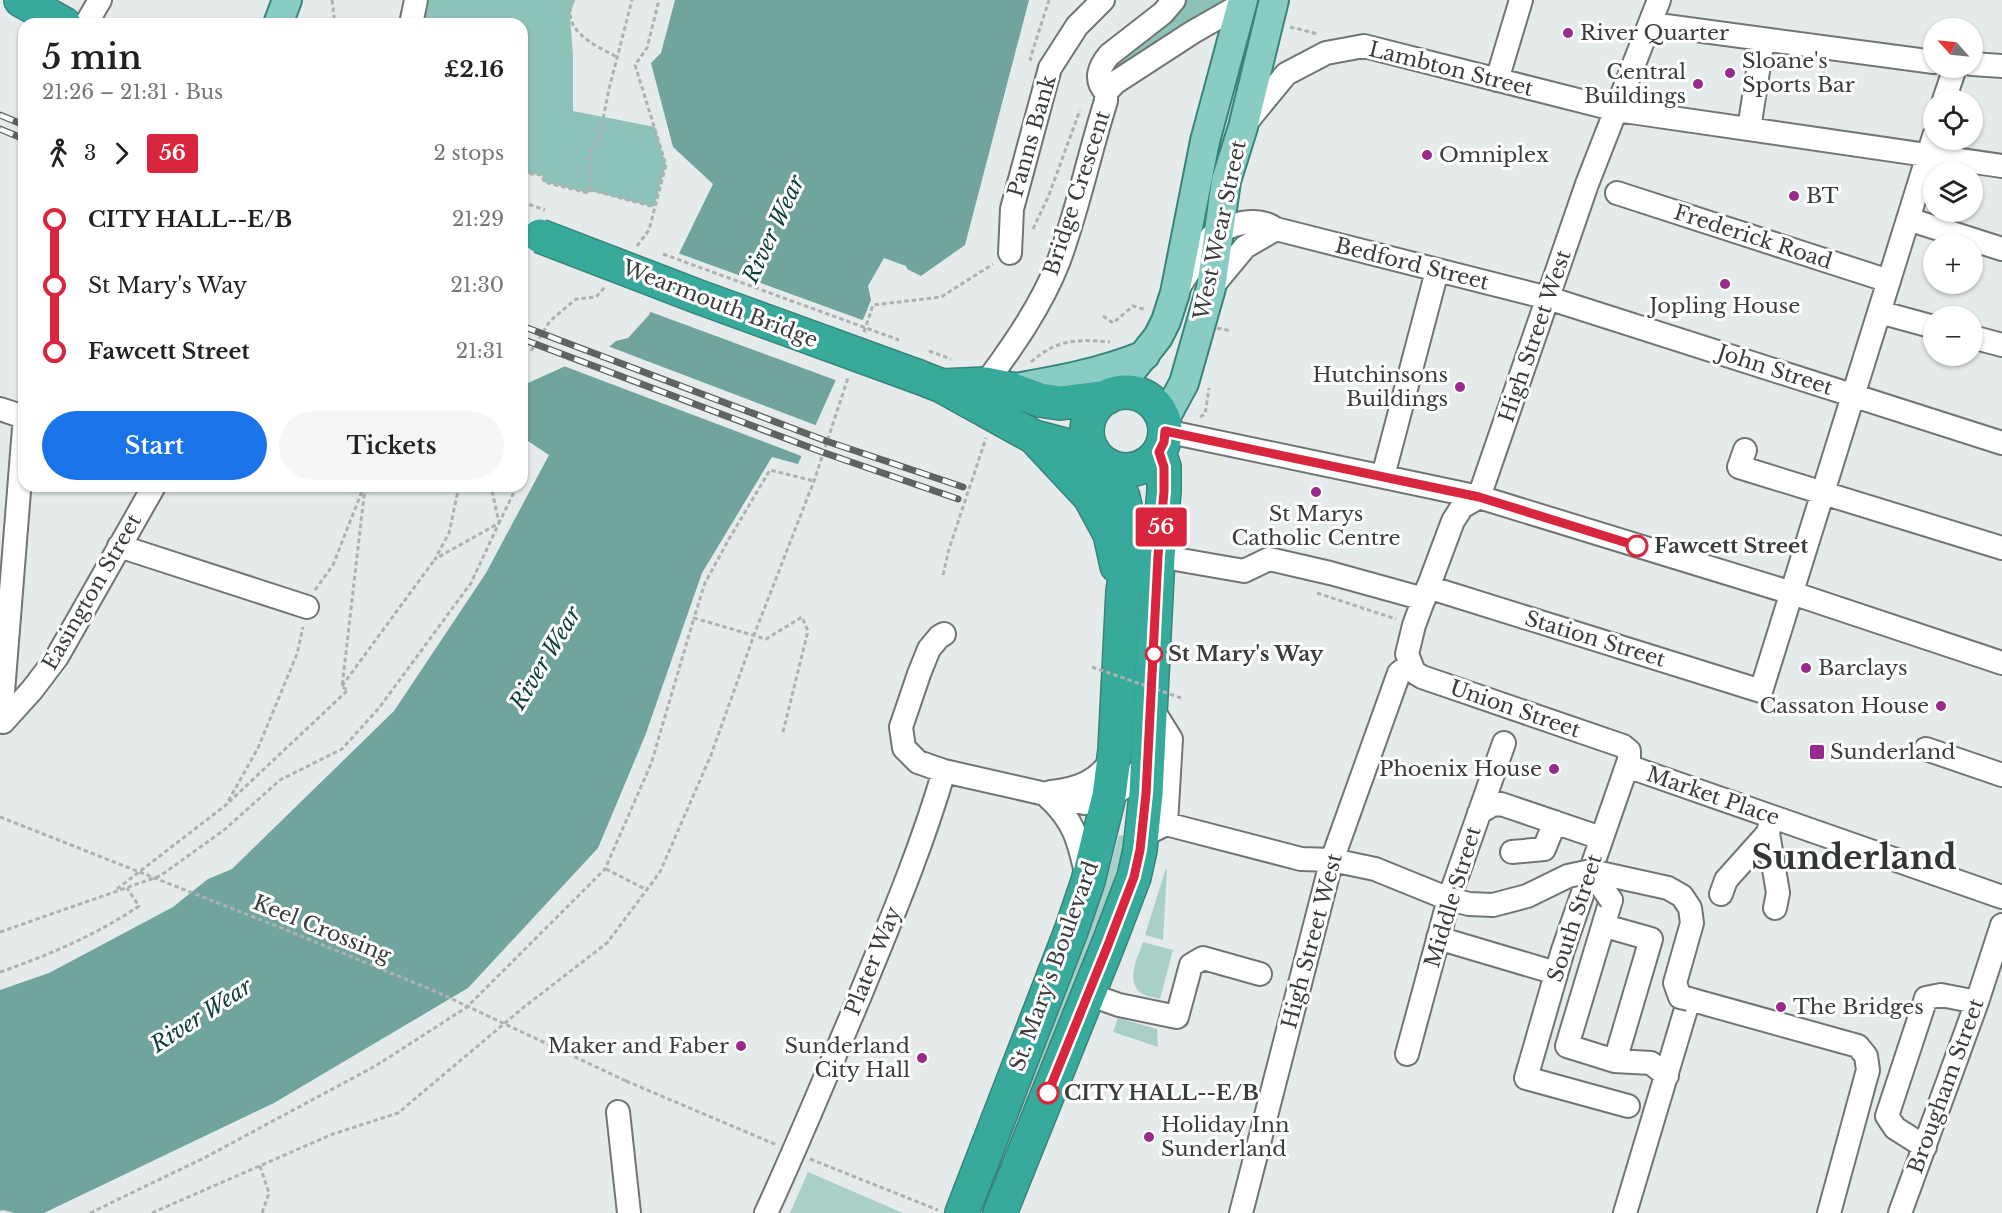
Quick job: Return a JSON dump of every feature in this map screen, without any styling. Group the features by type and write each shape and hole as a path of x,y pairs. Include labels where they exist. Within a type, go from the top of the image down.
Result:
{"highway":[{"path":"21,0 53,18"},
{"name":"Wearmouth Bridge","path":"537,225 699,297 930,382"},
{"path":"1007,380 1040,400 1060,403 1126,392 1145,397 1158,408 1163,435 1153,460 1137,469 1117,469 1099,458 1068,446 1034,437 930,382 1007,380"},
{"path":"1099,458 1088,439 1090,418 1100,403 1110,396"},
{"name":"St. Mary's Boulevard","path":"1000,1213 1154,830 1149,756 1166,702 1158,556 1164,492 1163,435"},
{"path":"1034,437 1090,497 1096,507 1110,534 1123,591"},
{"name":"St. Mary's Boulevard","path":"962,1213 1071,931 1088,881 1109,796 1115,755 1123,591 1128,557 1128,520 1123,497 1099,458"}],"main road":[{"name":"West Wear Street","path":"1163,435 1184,383 1211,288 1226,181 1274,0"},
{"name":"West Wear Street","path":"1110,396 1146,355 1166,321 1175,293 1205,141 1242,2"},
{"path":"1007,380 1086,375 1146,355"}],"street":[{"path":"90,18 100,0"},
{"path":"412,18 416,0"},
{"name":"Panns Bank","path":"1010,253 1012,209 1050,68 1077,26 1103,0"},
{"path":"1174,0 1163,13 1103,62 1098,80 1106,97 1116,82 1242,2"},
{"path":"1497,80 1521,0"},
{"name":"High Street West","path":"1240,1213 1332,860 1404,668 1426,593 1453,521 1462,507 1479,497 1587,184 1659,0"},
{"path":"1651,24 1923,61"},
{"path":"1749,129 1763,39"},
{"name":"Lambton Street","path":"1242,127 1286,75 1326,53 1364,46 1617,110 1749,129 1923,144"},
{"path":"1983,65 2002,66"},
{"name":"Bridge Crescent","path":"1007,380 1035,310 1058,263 1084,183 1106,97"},
{"path":"1792,592 1929,150"},
{"name":"Lambton Street","path":"1948,150 2002,166"},
{"name":"Frederick Road","path":"1617,193 1889,281"},
{"path":"1908,219 2002,249"},
{"name":"Bedford Street","path":"1218,232 1247,221 1267,223 1276,229 1548,298"},
{"path":"1211,288 1245,247 1276,229"},
{"path":"1175,293 1211,237 1218,232"},
{"path":"1383,476 1437,271"},
{"name":"John Street","path":"1548,298 2002,443"},
{"path":"1879,312 1923,324"},
{"path":"1983,340 2002,345"},
{"path":"0,409 18,415"},
{"path":"1163,435 1383,476 1479,497 1792,592 2002,663"},
{"path":"1744,450 1739,466 2002,548"},
{"name":"Easington Street","path":"19,492 3,692 3,722 32,690 57,657 150,492"},
{"path":"119,546 307,607"},
{"name":"Station Street","path":"1158,556 1244,571 1269,559 1426,593 1761,691 1792,592"},
{"path":"943,642 939,637 929,649 901,727 904,748 918,762 944,771 1085,803 1109,796 1126,787 1149,756"},
{"name":"Union Street","path":"1404,668 1422,677 1623,746 1629,751 1628,763"},
{"path":"1166,702 1171,739 1154,830 1300,859 1332,860 1375,869 1449,899 1469,904 1493,905 1513,901 1568,876 1591,871 1668,888 1682,896 1690,908 1692,923 1675,983 1680,997 1858,1046 1866,1056 1868,1070 1829,1213"},
{"name":"Middle Street","path":"1407,1054 1449,899 1504,742"},
{"path":"1926,749 2002,775"},
{"path":"1043,793 1071,790 1093,781 1106,770 1115,755"},
{"name":"Market Place","path":"1628,763 1770,825 2002,897"},
{"name":"South Street","path":"1628,763 1556,973 1526,1078 1628,1106"},
{"name":"Plater Way","path":"766,1213 794,1152 879,948 936,800 944,771"},
{"path":"1043,793 1059,807 1071,824 1088,881"},
{"path":"1479,813 1492,805 1501,804 1601,838"},
{"path":"1512,852 1544,849 1555,822"},
{"path":"1721,894 1726,880 1770,825"},
{"path":"1770,825 1778,893 1774,908"},
{"path":"1582,872 1597,880 1611,900 1567,1046 1651,1063 1667,1076"},
{"name":"Brougham Street","path":"1900,1213 1977,1002 1995,972 2002,925"},
{"path":"1605,926 1651,939 1617,1056"},
{"path":"1438,938 1556,973"},
{"path":"1088,994 1119,1005 1177,1017 1191,965 1203,958 1260,974"},
{"path":"1925,1147 1895,1128 1887,1116 1926,998 1941,995 1977,1002"},
{"path":"1625,1213 1689,999"},
{"path":"618,1112 629,1213"}],"path":[{"path":"332,0 334,18"},
{"path":"574,0 570,16 574,27 591,44 617,57"},
{"path":"528,174 542,176 544,182 588,194 591,190 590,152 599,139 632,0"},
{"path":"627,241 637,246 649,230 666,165 635,65 647,48 659,0"},
{"path":"1049,0 1030,59 1050,68"},
{"path":"862,338 873,305 941,297 1026,242 1050,195 1086,93 1106,97"},
{"path":"591,190 654,207"},
{"path":"528,211 537,225"},
{"path":"661,253 906,343"},
{"path":"531,351 550,321 576,300 596,297 609,280"},
{"path":"1103,316 1113,323 1133,306 1152,312"},
{"path":"1222,333 1225,322"},
{"path":"1217,328 1231,331"},
{"path":"1007,380 1042,352 1064,342 1086,339 1110,342"},
{"path":"152,1213 333,1134 398,1113 524,1007 607,943 660,872 711,755 754,635 814,481 851,371"},
{"path":"1205,414 1209,387"},
{"path":"943,575 949,549 988,431"},
{"path":"90,1213 204,1158 377,1065 467,1006 605,869 651,764 705,583 770,470 814,481"},
{"path":"226,805 258,748 297,654 307,607 314,592 333,565 362,492"},
{"path":"342,687 363,492"},
{"path":"342,687 435,559 449,533 458,492"},
{"path":"491,492 499,523"},
{"path":"0,932 160,876 224,830 280,780 342,749 379,708 471,583 514,492"},
{"path":"435,559 499,523"},
{"path":"1317,592 1400,620"},
{"path":"694,618 766,639 802,618 808,631 783,732"},
{"path":"1092,667 1166,702"},
{"path":"113,892 226,805 348,690 342,687"},
{"name":"Keel Crossing","path":"0,817 284,928 426,988 626,1081"},
{"path":"605,869 647,890"},
{"path":"0,972 62,949 124,916 139,906 127,888"},
{"path":"260,1166 269,1193 262,1213"}],"shaded area":[{"path":"416,0 574,0 570,16 573,111 655,127 666,165 654,207 544,182 542,175 528,174 528,18 412,17"},
{"path":"1174,0 1243,0 1116,82 1099,71"},
{"path":"1119,835 1127,836 1108,902 989,1206 981,1203 1021,1108 1083,947"},
{"path":"1166,868 1167,870 1163,940 1145,935"},
{"path":"1143,942 1173,950 1160,999 1143,994 1136,988 1134,982 1134,968"},
{"path":"1118,1018 1157,1029 1158,1047 1113,1032"},
{"path":"808,1172 903,1213 790,1213"}],"water":[{"name":"River Wear","path":"675,0 1029,0 965,245 921,276 907,269 906,266 884,258 868,286 871,300 865,315 798,464 772,457 702,573 645,736 598,848 468,988 274,1103 44,1213 0,1211 0,990 49,973 173,907 208,879 232,869 394,711 486,573 549,455 528,441 528,383 610,346 616,341 628,338 649,315 713,184 673,147 651,63 661,53"}],"pier":[{"path":"675,252 865,321 838,381 648,311"},
{"path":"605,345 818,426 804,457 561,365"}],"railway":[{"path":"0,115 18,122"},
{"path":"0,129 18,136"},
{"path":"528,328 826,441 963,487"},
{"path":"528,341 822,452 958,499"}],"bus line":[{"name":"56","path":"1048,1093 1134,877 1140,850 1146,794 1158,556 1164,492 1164,467 1159,452 1164,442 1165,431 1479,497 1637,546"}],"place":[{"name":"River Quarter","path":"1568,33"},
{"name":"Sloane's Sports Bar","path":"1730,73"},
{"name":"Central Buildings","path":"1698,84"},
{"name":"Omniplex","path":"1427,155"},
{"name":"BT","path":"1794,196"},
{"name":"Jopling House","path":"1725,284"},
{"name":"Hutchinsons Buildings","path":"1460,387"},
{"name":"St Marys Catholic Centre","path":"1316,492"},
{"name":"Fawcett Street","path":"1637,546"},
{"name":"St Mary's Way","path":"1154,654"},
{"name":"Barclays","path":"1806,668"},
{"name":"Cassaton House","path":"1941,706"},
{"name":"Sunderland","path":"1817,752"},
{"name":"Phoenix House","path":"1554,769"},
{"name":"The Bridges","path":"1781,1007"},
{"name":"Maker and Faber","path":"741,1046"},
{"name":"Sunderland City Hall","path":"922,1058"},
{"name":"CITY HALL--E/B","path":"1048,1093"},
{"name":"Holiday Inn Sunderland","path":"1149,1137"}],"district":[{"name":"Sunderland","path":"1854,857"}]}
